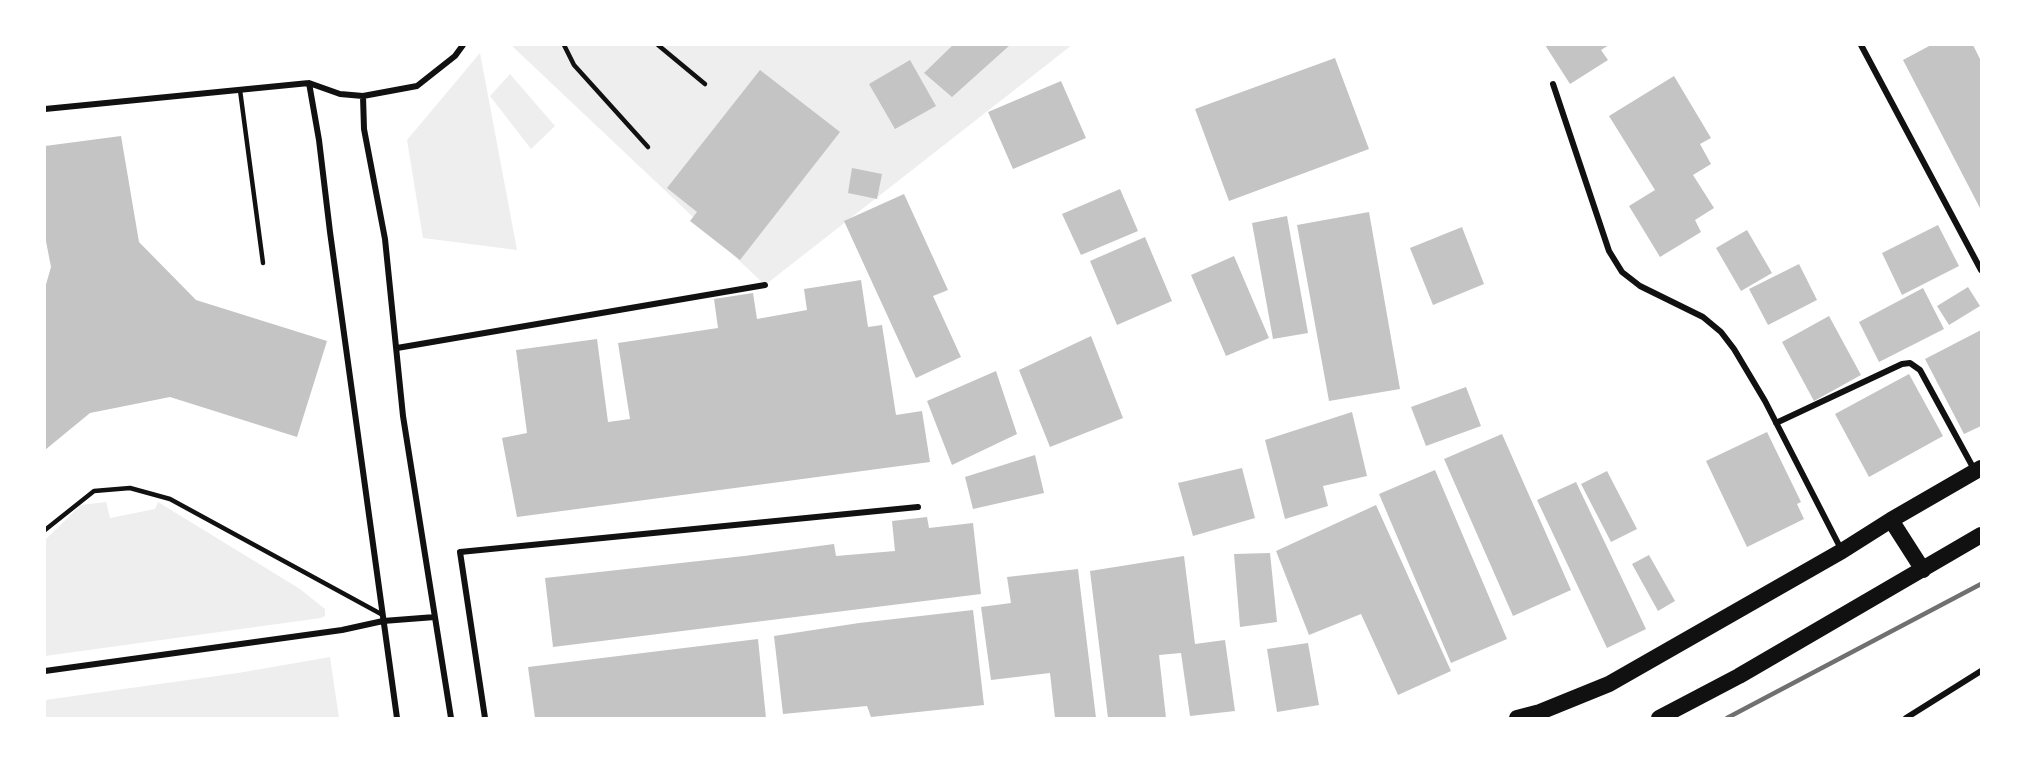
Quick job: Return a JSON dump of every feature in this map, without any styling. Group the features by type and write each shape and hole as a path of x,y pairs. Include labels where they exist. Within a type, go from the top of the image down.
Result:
{"highway":[{"path":"1517,718 1540,712 1609,684 1842,551 1978,469"},
{"path":"1891,520 1923,570"},
{"path":"1659,718 1739,676 1981,535"}],"street":[{"path":"45,109 309,83 340,94 363,96 417,86 455,56 463,45"},
{"path":"1861,45 1981,270"},
{"path":"309,83 319,140 397,718"},
{"path":"1553,84 1609,251 1622,272 1640,286 1703,317 1721,332 1734,349 1776,423 1842,551"},
{"path":"363,96 364,129 385,239 403,416 451,718"},
{"path":"397,348 765,285"},
{"path":"1776,423 1902,364 1911,363 1920,370 1978,469"},
{"path":"485,718 460,552 918,507"},
{"path":"45,671 342,630 382,618 435,617"},
{"path":"1906,718 1981,671"}],"lane":[{"path":"564,45 574,65 648,147"},
{"path":"658,45 705,84"},
{"path":"240,90 263,263"},
{"path":"45,530 94,491 130,488 170,498 382,618"}],"shaded area":[{"path":"511,45 1072,45 765,285"},
{"path":"480,53 517,250 423,238 407,140"},
{"path":"510,74 555,126 531,149 490,96"},
{"path":"106,502 110,518 155,509 158,502 300,589 325,609 325,616 45,656 45,540 81,505"},
{"path":"330,657 339,718 45,718 45,700 238,673"}],"building":[{"path":"953,45 1010,45 952,97 924,73"},
{"path":"1545,45 1609,45 1601,50 1608,60 1570,84"},
{"path":"1931,45 1973,45 1981,61 1981,210 1903,60"},
{"path":"1335,58 1369,149 1229,201 1195,109"},
{"path":"910,60 936,106 895,129 869,84"},
{"path":"760,70 840,132 740,260 690,221 697,212 667,188"},
{"path":"1674,76 1711,138 1700,144 1711,164 1693,175 1714,208 1695,220 1701,232 1660,257 1629,206 1655,190 1609,116"},
{"path":"1061,81 1086,138 1013,169 988,112"},
{"path":"121,136 139,242 196,300 327,341 297,437 170,397 90,413 45,450 45,288 51,267 45,236 45,146"},
{"path":"852,168 882,174 877,199 848,193"},
{"path":"1120,189 1138,231 1081,255 1062,214"},
{"path":"904,194 948,290 933,296 961,357 916,378 844,221"},
{"path":"1369,212 1400,389 1329,401 1297,225"},
{"path":"1287,216 1308,333 1273,339 1252,223"},
{"path":"1938,225 1959,266 1902,295 1882,253"},
{"path":"1462,227 1484,284 1433,305 1410,248"},
{"path":"1747,230 1772,273 1741,291 1716,248"},
{"path":"1145,237 1172,301 1117,325 1090,261"},
{"path":"1234,256 1269,338 1226,356 1191,275"},
{"path":"1799,264 1817,300 1768,325 1749,289"},
{"path":"861,280 868,327 882,325 896,415 922,411 930,462 517,517 502,438 527,433 516,350 597,339 608,422 630,419 618,343 718,328 714,299 753,293 757,319 807,310 804,289"},
{"path":"1968,287 1980,306 1949,325 1937,306"},
{"path":"1923,288 1944,329 1879,362 1859,322"},
{"path":"1829,316 1861,375 1814,401 1782,342"},
{"path":"1981,330 1981,426 1964,434 1925,359"},
{"path":"1091,336 1123,418 1050,447 1019,370"},
{"path":"996,371 1017,434 952,465 927,401"},
{"path":"1909,374 1943,436 1869,477 1835,414"},
{"path":"1466,387 1481,426 1426,446 1411,407"},
{"path":"1352,412 1367,476 1323,486 1328,506 1285,519 1265,440"},
{"path":"1767,432 1801,502 1797,504 1804,519 1747,547 1706,461"},
{"path":"1502,434 1571,590 1513,616 1444,459"},
{"path":"1035,455 1044,493 973,509 965,477"},
{"path":"1242,468 1255,518 1193,536 1178,483"},
{"path":"1435,470 1507,639 1451,663 1379,494"},
{"path":"1607,471 1637,529 1611,542 1581,484"},
{"path":"1576,482 1646,629 1607,648 1537,500"},
{"path":"1376,505 1451,671 1398,695 1361,614 1309,635 1276,551"},
{"path":"927,517 929,528 973,523 981,594 553,647 545,578 834,544 836,556 895,551 892,521"},
{"path":"1270,553 1277,622 1240,627 1234,554"},
{"path":"1649,555 1675,601 1658,611 1632,564"},
{"path":"1184,556 1195,644 1225,640 1235,711 1190,716 1181,653 1159,655 1166,718 1108,718 1090,571"},
{"path":"1078,569 1096,718 1055,718 1050,673 991,680 981,607 1011,603 1007,577"},
{"path":"973,610 984,705 871,717 867,706 783,714 774,636 859,623"},
{"path":"758,639 766,718 535,718 528,667"},
{"path":"1308,643 1319,705 1277,712 1267,649"}],"railway":[{"path":"1727,718 1981,584"}]}
